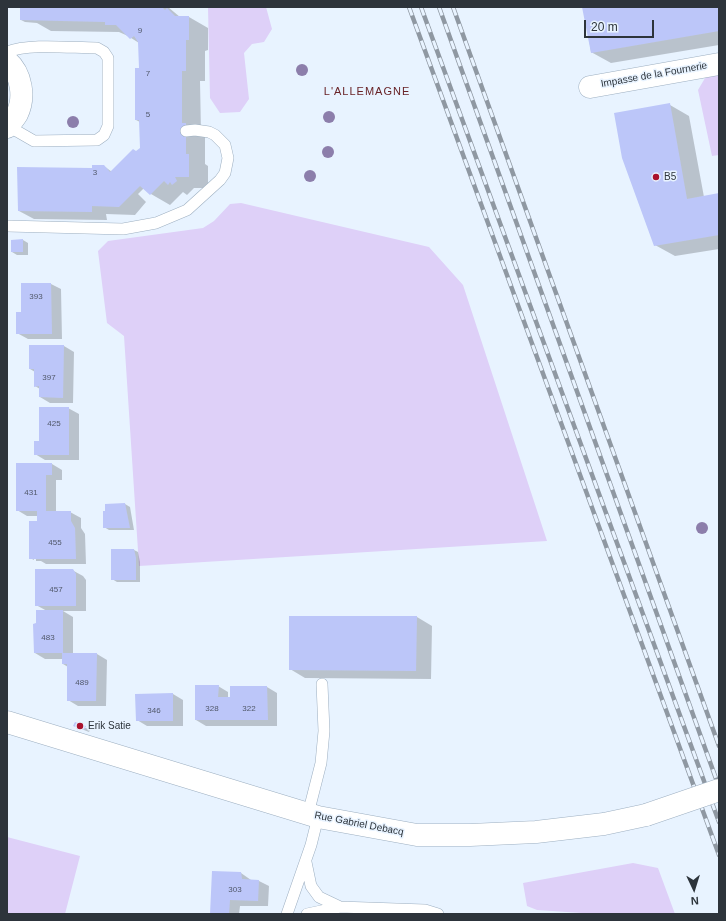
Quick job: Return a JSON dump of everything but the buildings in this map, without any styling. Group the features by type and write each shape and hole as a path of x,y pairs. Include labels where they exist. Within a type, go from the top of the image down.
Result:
{"street":[{"path":"7,62 17,75 21,88 21,102 16,115 7,127"},
{"name":"Impasse de la Fournerie","path":"590,87 719,64"},
{"name":"Rue Gabriel Debacq","path":"7,722 314,815 417,835 470,835 536,832 604,824 646,815 719,790"}],"lane":[{"path":"7,52 16,48 35,47 97,48 104,52 108,58 108,126 104,135 97,140 34,141 7,127"},
{"path":"7,226 123,229 156,223 187,210 220,180 225,173 228,158 224,145 215,135 209,132 195,130 186,131"},
{"path":"287,914 306,861 314,815 324,731 322,684"},
{"path":"306,861 311,886 319,897 340,906"},
{"path":"307,914 340,906 426,910 438,914"}],"shaded area":[{"path":"208,7 266,7 272,29 264,42 252,44 244,53 249,99 240,112 220,113 210,98"},
{"path":"719,71 719,155 712,156 698,90 708,73"},
{"path":"241,203 429,247 463,285 547,541 139,566 124,336 107,323 98,251 108,241 203,228 214,221 230,204"},
{"path":"7,837 80,856 65,914 7,914"},
{"path":"633,863 658,868 675,914 597,914 537,910 527,906 523,883"}],"railway":[{"path":"409,7 719,855"},
{"path":"421,7 719,822"},
{"path":"439,7 719,787"},
{"path":"453,7 719,746"}],"place":[{"name":"B5","path":"656,177"},
{"name":"Erik Satie","path":"80,726"}],"district":[{"name":"L'ALLEMAGNE","path":"367,92"}]}
